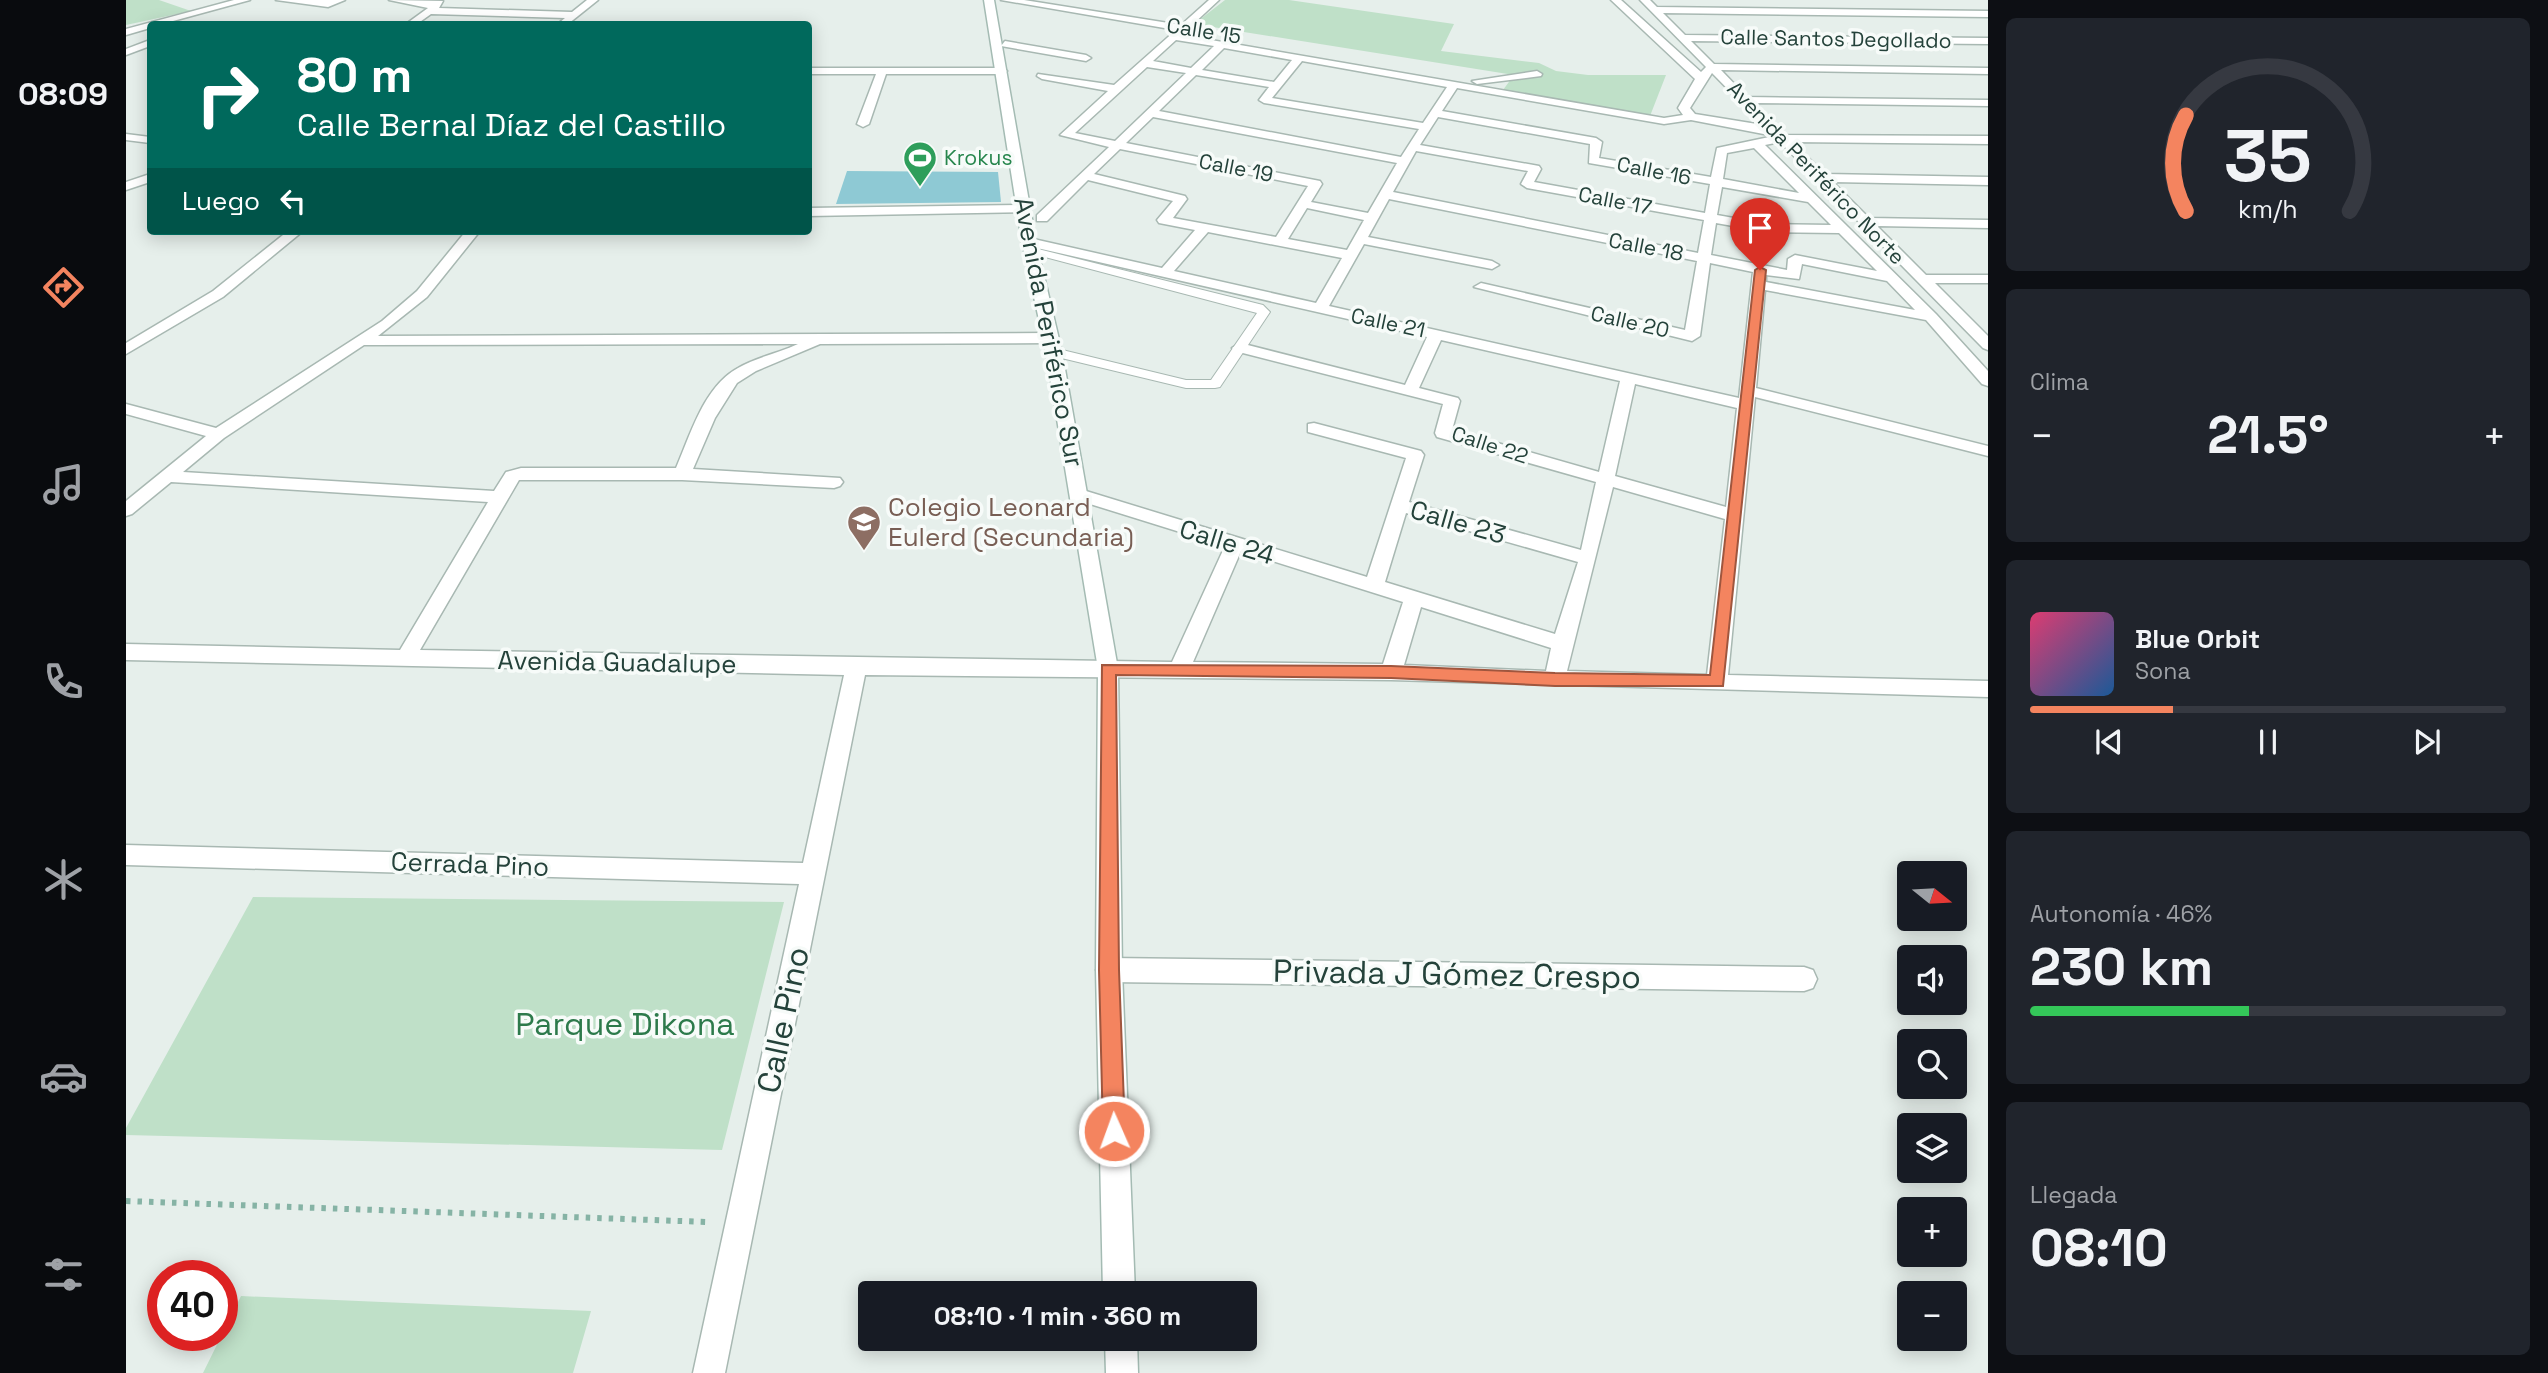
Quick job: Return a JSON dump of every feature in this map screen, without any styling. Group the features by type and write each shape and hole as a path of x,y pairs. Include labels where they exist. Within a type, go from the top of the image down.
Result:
{"street":[{"path":"181,21 245,0"},
{"path":"281,0 328,4 340,0"},
{"path":"394,0 437,6 574,15"},
{"path":"566,21 593,0"},
{"name":"Avenida Periférico Sur","path":"989,0 1034,213 1030,246 1080,495 1108,669 1109,970 1119,1281"},
{"name":"Calle 15","path":"1006,0 1385,61 1393,65 1390,73"},
{"path":"1042,76 1116,89 1214,0"},
{"path":"1616,0 1701,78"},
{"name":"Avenida Periférico Norte","path":"1645,0 1780,134 1863,222 1984,338"},
{"path":"415,21 437,6"},
{"name":"Calle Santos Degollado","path":"1655,10 1988,14"},
{"path":"126,32 147,26"},
{"path":"1174,36 1664,121 1691,117 1780,134 1988,140"},
{"name":"Calle Santos Degollado","path":"1683,38 1988,41"},
{"path":"126,52 147,44"},
{"path":"1005,44 1086,58"},
{"path":"812,212 1034,213 1086,176 1222,44"},
{"path":"1299,58 1264,100 1427,127"},
{"path":"1144,63 1275,85"},
{"path":"1691,117 1684,108 1701,78 1712,67 1988,71"},
{"path":"812,71 1002,71"},
{"path":"863,124 882,72"},
{"path":"1320,309 1404,161 1454,84 1537,74"},
{"name":"Calle 19","path":"1116,89 1066,135 1316,184 1304,204 1371,217"},
{"path":"1745,100 1988,103"},
{"path":"1149,113 1404,161"},
{"name":"Calle 16","path":"1435,113 1596,142 1593,160 1812,199"},
{"path":"1780,134 1757,144 1721,150 1701,265 1931,317"},
{"path":"126,137 147,140"},
{"path":"1757,144 1931,317 1988,381"},
{"name":"Calle 17","path":"1413,147 1535,169 1527,184 1710,219 1767,228 1842,229"},
{"path":"1086,176 1181,199 1164,220 1350,256"},
{"path":"1822,178 1988,181"},
{"path":"126,186 147,179"},
{"name":"Calle 18","path":"1385,194 1701,265"},
{"path":"1280,242 1304,204"},
{"path":"1863,222 1988,224"},
{"path":"1166,272 1205,228"},
{"path":"126,349 218,294 291,235"},
{"path":"126,510 164,475 218,433 365,341 422,294 470,235"},
{"path":"1359,239 1492,265"},
{"name":"Calle 21","path":"1030,246 1166,272 1320,309 1988,451"},
{"path":"1760,277 1794,276 1796,259 1891,278"},
{"name":"Calle 20","path":"1481,287 1692,336 1701,265"},
{"path":"1717,681 1760,277"},
{"path":"1921,279 1988,279"},
{"path":"1411,389 1436,334"},
{"path":"365,341 817,338 1052,345"},
{"path":"682,474 725,384 738,373 791,353 817,338"},
{"name":"Calle 22","path":"1240,348 1452,401 1443,433 1735,516"},
{"path":"1965,357 1988,360"},
{"path":"1555,680 1562,644 1588,559 1629,376"},
{"path":"126,409 218,433"},
{"name":"Calle 23","path":"1314,428 1415,455 1399,505 1588,559"},
{"path":"406,657 497,497 512,476 521,473 682,474 834,482"},
{"path":"164,475 497,497"},
{"name":"Calle 24","path":"1080,495 1562,644"},
{"path":"1374,586 1399,505"},
{"path":"1179,670 1235,545"},
{"path":"1391,672 1414,597"},
{"name":"Avenida Guadalupe","path":"126,652 856,667 1391,672 1555,680 1717,681 1988,689"},
{"name":"Calle Pino","path":"709,1373 856,667"},
{"name":"Cerrada Pino","path":"126,855 813,874"},
{"name":"Privada J Gómez Crespo","path":"1109,970 1804,979"},
{"path":"1121,1351 1122,1373"}],"lane":[{"path":"1030,246 1259,307 1264,312 1219,381 1203,386 1052,345"}],"path":[{"path":"126,1200 740,1224"}],"green space":[{"path":"126,0 159,0 191,11 126,25"},
{"path":"1225,0 1289,0 1454,24 1441,51 1539,63 1556,71 1588,75 1666,75 1650,116 1503,90 1514,75 1194,24"},
{"name":"Parque Dikona","path":"253,897 784,902 722,1150 126,1135 126,1128"},
{"path":"241,1296 591,1311 573,1373 203,1373 214,1351 238,1351 238,1302"}],"water":[{"name":"Krokus","path":"847,171 998,172 1001,202 836,204"}],"place":[{"name":"Krokus","path":"920,188"},
{"name":"Colegio Leonard Eulerd (Secundaria)","path":"864,552"}],"route":[{"path":"1114,1131 1109,970 1108,669 1391,672 1555,680 1717,681 1760,270"}]}
